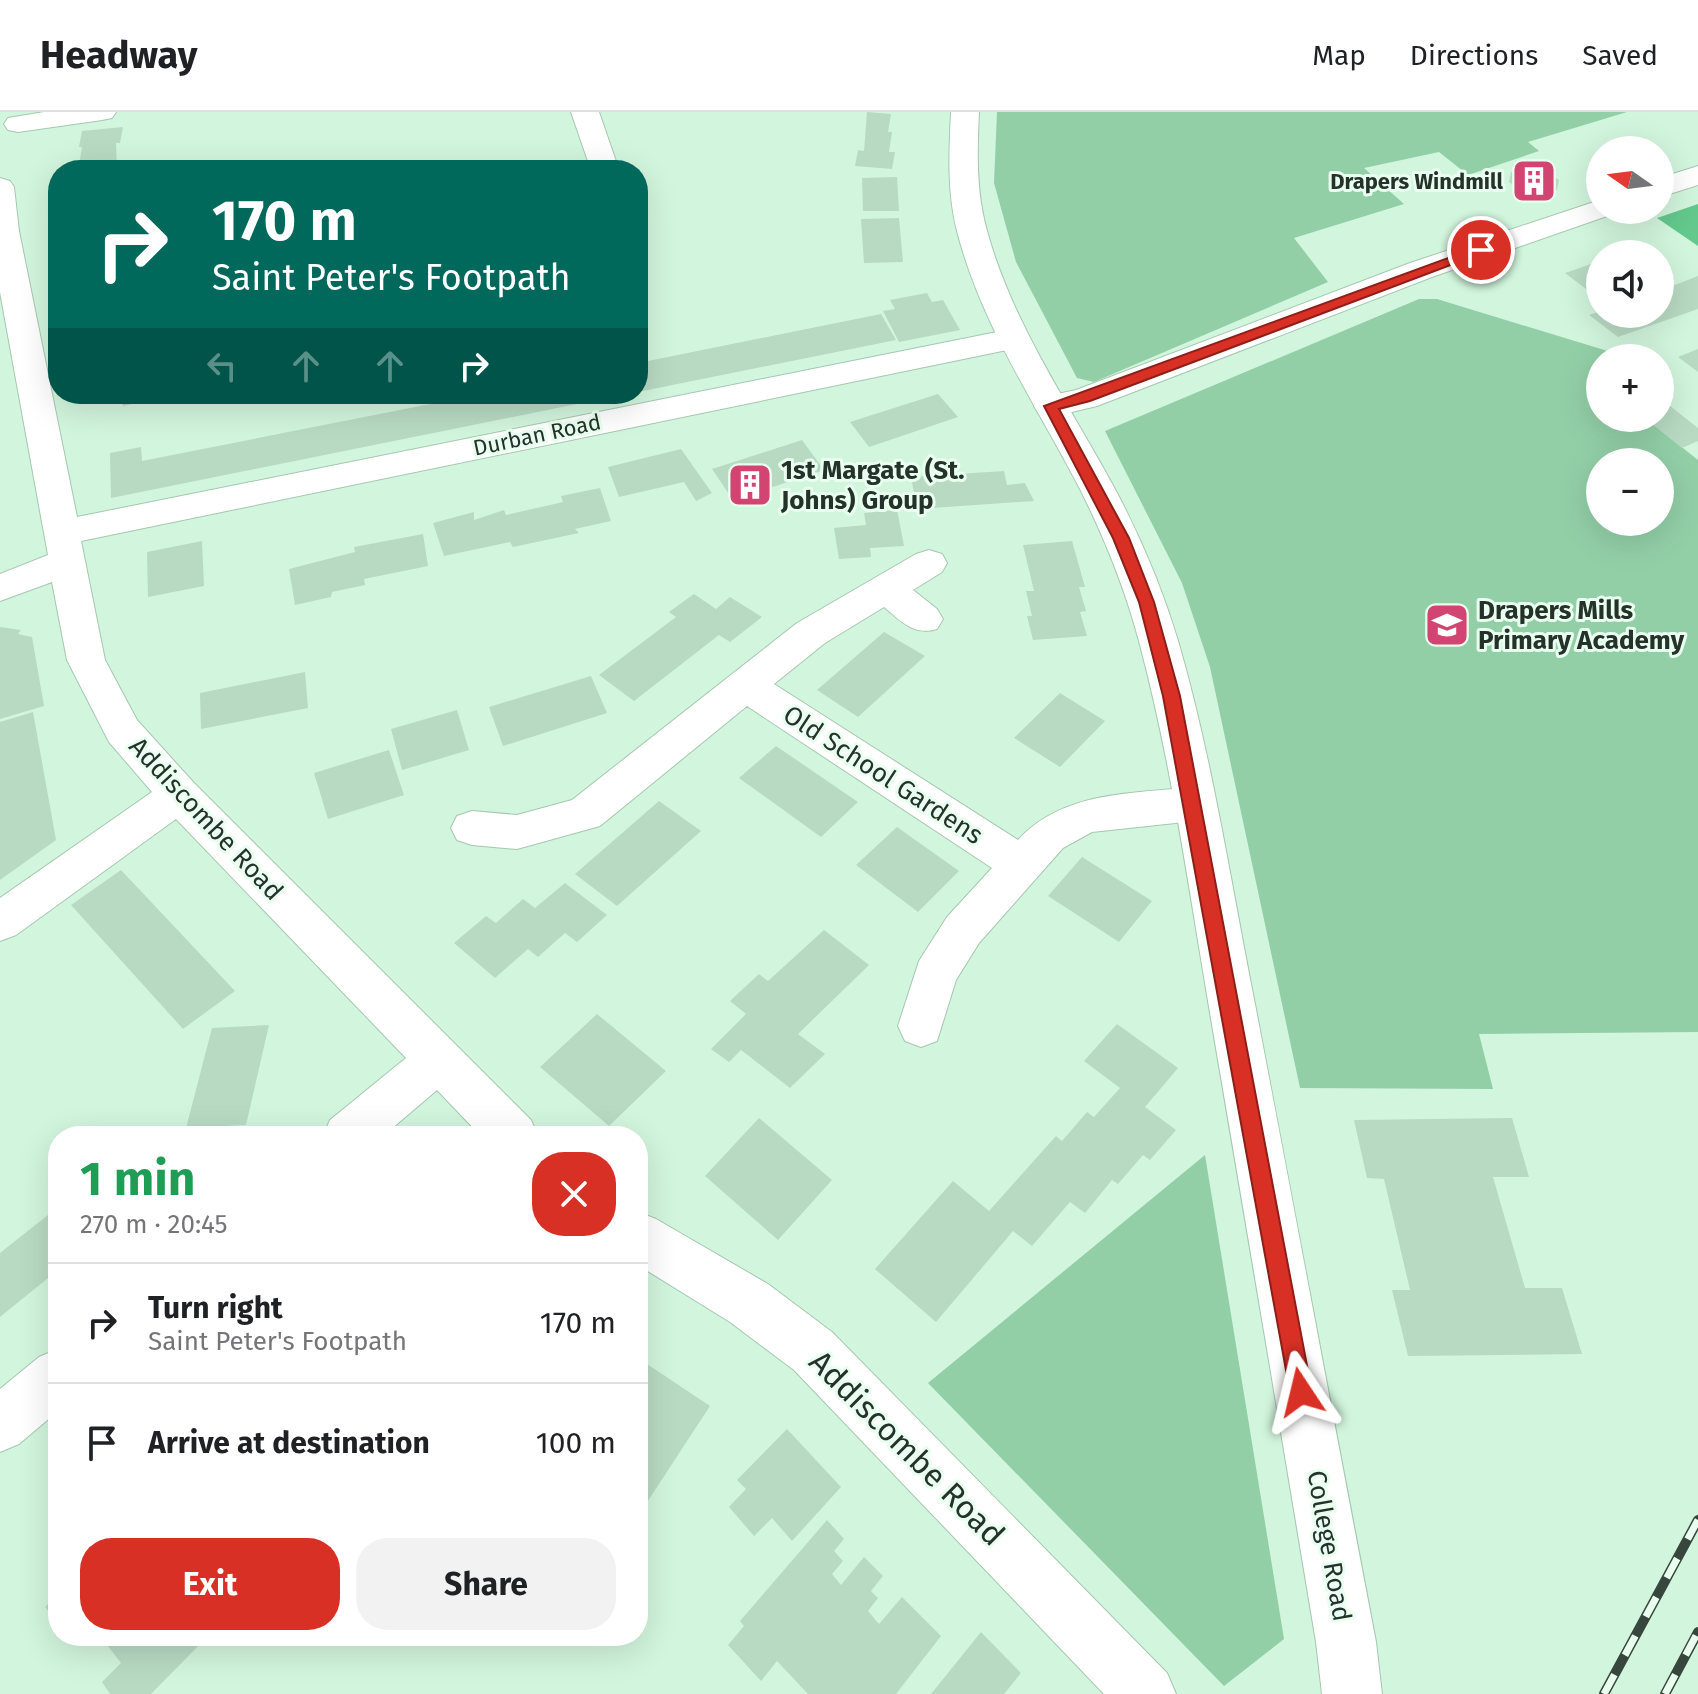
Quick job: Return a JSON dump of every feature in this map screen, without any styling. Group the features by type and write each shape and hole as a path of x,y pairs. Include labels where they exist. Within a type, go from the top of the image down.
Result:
{"street":[{"path":"20,118 102,112"},
{"path":"585,112 602,160"},
{"name":"College Road","path":"965,112 961,138 966,204 978,260 1012,339 1121,538 1147,602 1172,696 1346,1642 1352,1694"},
{"name":"Addiscombe Road","path":"20,118 3,172 2,232 36,325 64,547 86,660 123,731 179,795 504,1126"},
{"path":"1674,183 1698,175"},
{"path":"1051,406 1085,398 1421,270 1586,214"},
{"name":"Durban Road","path":"0,588 64,547 1012,339"},
{"path":"472,828 517,832 585,814 811,633 929,563"},
{"path":"888,590 924,619"},
{"name":"Old School Gardens","path":"746,685 1021,865"},
{"path":"0,922 179,795"},
{"path":"921,1026 935,975 963,930 1048,836 1085,816 1194,804"},
{"path":"359,1126 440,1059"},
{"name":"Addiscombe Road","path":"648,1243 749,1303 813,1351 1146,1694"},
{"path":"0,1425 48,1384"}],"green space":[{"path":"997,112 1627,112 1528,142 1539,151 1468,175 1439,152 1364,168 1404,204 1294,238 1328,282 1094,382 1077,378 1016,262 994,183"},
{"path":"1698,204 1698,246 1666,224 1674,224 1674,212"},
{"name":"Drapers Mills Primary Academy","path":"1419,299 1437,299 1586,344 1586,432 1663,432 1698,460 1698,1032 1479,1034 1493,1089 1300,1088 1210,667 1182,583 1105,431"},
{"path":"1205,1155 1284,1639 1224,1686 928,1383"}],"building":[{"path":"867,112 891,114 888,132 892,132 889,152 895,152 892,169 855,166 858,150 864,151"},
{"path":"123,127 120,143 116,143 117,160 80,160 82,131"},
{"name":"Drapers Windmill","path":"1526,167 1546,171 1559,180 1557,190 1542,195 1522,191 1509,182 1511,172"},
{"path":"897,177 899,211 863,211 862,178"},
{"path":"899,218 903,262 864,263 861,219"},
{"path":"1586,266 1586,289 1565,273"},
{"path":"1698,276 1698,309 1674,317 1674,284"},
{"path":"927,293 932,302 943,300 960,330 899,342 883,311 895,309 890,300"},
{"path":"881,314 896,340 648,390 648,361"},
{"path":"1606,328 1644,328 1618,337"},
{"path":"1698,349 1698,372 1678,357"},
{"path":"938,394 958,417 869,447 850,422"},
{"path":"430,404 577,404 111,498 110,453 141,447 142,461"},
{"path":"1674,409 1698,428 1698,441 1682,448 1662,432 1674,432"},
{"name":"1st Margate (St. Johns) Group","path":"802,440 824,470 733,500 712,469"},
{"path":"681,449 712,493 696,501 684,482 619,497 608,467"},
{"path":"1004,471 1007,485 1025,483 1034,501 917,509 911,477"},
{"path":"600,488 611,521 575,529 579,533 513,547 510,542 444,556 433,523 474,512 474,520 504,510 506,515 563,502 561,496"},
{"path":"897,510 904,546 870,548 871,557 839,559 834,528 866,525 864,513"},
{"path":"423,534 428,566 364,579 365,585 295,605 289,569 355,552 354,547"},
{"path":"202,541 204,586 148,597 147,552"},
{"path":"1072,541 1085,587 1079,587 1086,611 1080,612 1087,636 1033,640 1027,616 1032,616 1026,591 1034,591 1023,545"},
{"path":"694,594 716,609 730,597 762,617 730,642 719,635 634,701 599,675 676,617 669,612"},
{"path":"0,627 21,630 18,634 32,637 44,706 0,719"},
{"path":"884,632 925,656 858,717 817,690"},
{"path":"305,672 308,708 201,729 200,693"},
{"path":"591,676 607,713 503,746 489,707"},
{"path":"1060,693 1105,721 1060,767 1014,738"},
{"path":"457,710 469,750 402,770 391,729"},
{"path":"33,712 56,840 0,880 0,722"},
{"path":"776,746 858,802 821,837 739,778"},
{"path":"389,750 404,795 328,819 314,773"},
{"path":"659,801 701,831 617,906 575,874"},
{"path":"897,827 959,871 918,912 856,865"},
{"path":"1082,857 1152,901 1119,942 1048,896"},
{"path":"121,870 235,991 183,1029 71,905"},
{"path":"565,883 607,915 577,942 565,933 538,957 528,949 495,978 454,943 486,916 496,923 523,899 535,908"},
{"path":"824,930 869,965 798,1034 825,1054 790,1088 741,1050 729,1062 711,1049 746,1014 730,1001 759,974 768,981"},
{"path":"597,1014 666,1071 609,1126 540,1067"},
{"path":"1117,1024 1178,1068 1145,1107 1176,1130 1150,1160 1143,1155 1118,1184 1112,1180 1085,1213 1070,1202 1032,1246 1013,1231 936,1322 875,1269 953,1181 989,1211 1056,1136 1062,1141 1087,1112 1094,1117 1120,1088 1084,1061"},
{"path":"269,1025 246,1125 187,1126 212,1028"},
{"path":"759,1118 832,1180 778,1240 705,1176"},
{"path":"1512,1118 1529,1177 1493,1177 1525,1288 1562,1288 1582,1354 1408,1356 1392,1290 1410,1290 1384,1179 1367,1178 1354,1120"},
{"path":"48,1215 48,1278 0,1317 0,1253"},
{"path":"648,1365 710,1406 648,1501"},
{"path":"787,1429 841,1487 792,1541 772,1518 754,1536 729,1507 746,1489 737,1480"},
{"path":"827,1520 844,1539 834,1551 843,1561 832,1574 841,1585 864,1557 883,1576 871,1591 878,1598 868,1611 879,1624 902,1597 941,1636 896,1694 808,1694 777,1661 761,1681 728,1645 744,1626 740,1621"},
{"path":"981,1632 1021,1673 1004,1694 931,1694"},
{"path":"108,1646 198,1646 151,1694 110,1694 102,1682 121,1663"}],"railway":[{"path":"1604,1694 1698,1520"},
{"path":"1665,1694 1698,1632"}],"place":[{"name":"Drapers Windmill","path":"1534,181"},
{"name":"1st Margate (St. Johns) Group","path":"750,485"},
{"name":"Drapers Mills Primary Academy","path":"1447,625"}],"route":[{"path":"1301,1392 1250,1102 1172,696 1147,602 1121,538 1051,406 1085,398 1481,250"}]}
